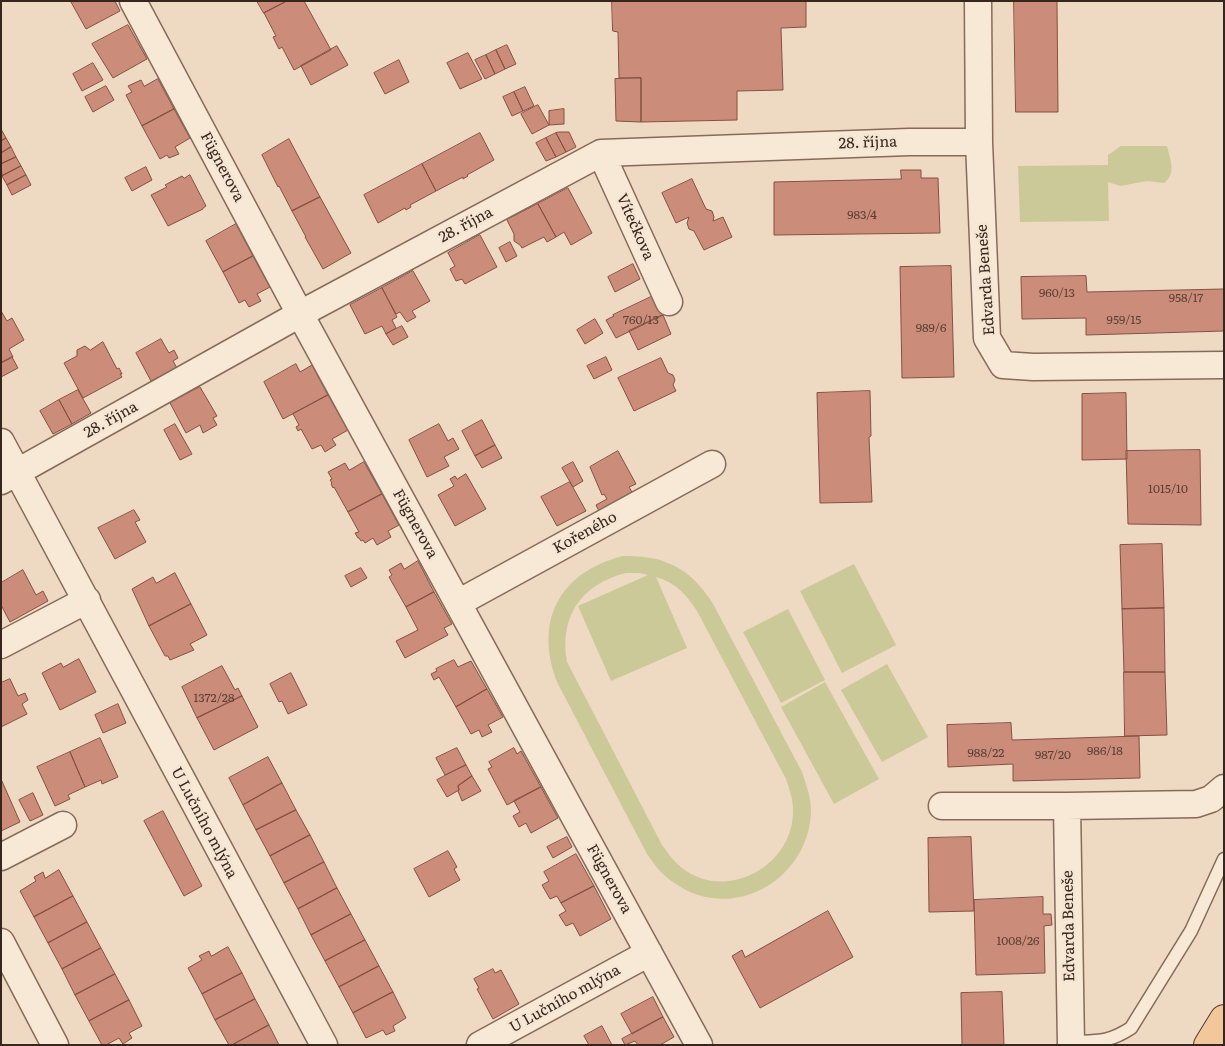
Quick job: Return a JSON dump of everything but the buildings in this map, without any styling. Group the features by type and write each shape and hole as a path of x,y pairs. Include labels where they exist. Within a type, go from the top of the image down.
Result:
{"main road":[{"path":"1208,1045 1224,1019"}],"street":[{"name":"Fügnerova","path":"134,1 300,314 650,953 698,1045"},
{"name":"Edvarda Beneše","path":"978,1 979,142 987,338 1003,365 1033,367 1224,364"},
{"name":"28. října","path":"9,476 300,314 601,153 899,142 979,142"},
{"name":"Vítečkova","path":"601,153 669,302"},
{"name":"U Lučního mlýna","path":"1,442 9,476 87,600 324,1045"},
{"name":"Kořeného","path":"458,603 712,464"},
{"path":"1,645 87,600"},
{"path":"942,806 1196,804 1211,799 1224,788"},
{"name":"Edvarda Beneše","path":"1068,806 1071,1044"},
{"path":"1,857 63,825"},
{"path":"1,942 55,1045"},
{"name":"U Lučního mlýna","path":"480,1045 650,953"}],"lane":[{"path":"1071,1044 1102,1041 1117,1037 1131,1028 1191,932 1224,859"}],"shaded area":[{"path":"1121,146 1167,146 1172,166 1168,179 1164,183 1147,181 1120,186 1108,182 1109,221 1020,222 1018,166 1108,165 1108,155"},
{"path":"623,556 651,558 675,566 695,580 712,602 802,772 811,805 807,835 797,857 782,875 763,888 742,897 719,899 696,894 673,882 662,873 647,854 558,684 551,661 549,640 551,620 557,603 568,587 582,574 601,564","holes":["626,573 648,575 578,606 611,681 687,648 656,577 675,586 685,595 697,611 786,779 790,790 793,809 791,829 783,847 771,862 755,873 737,879 719,881 700,878 676,863 662,845 567,662 565,646 570,617 585,594 610,578"]},
{"path":"854,564 896,645 842,673 800,591"},
{"path":"788,609 825,680 781,703 743,632"},
{"path":"887,664 928,737 882,762 841,690"},
{"path":"825,682 879,779 834,804 781,707"}]}
